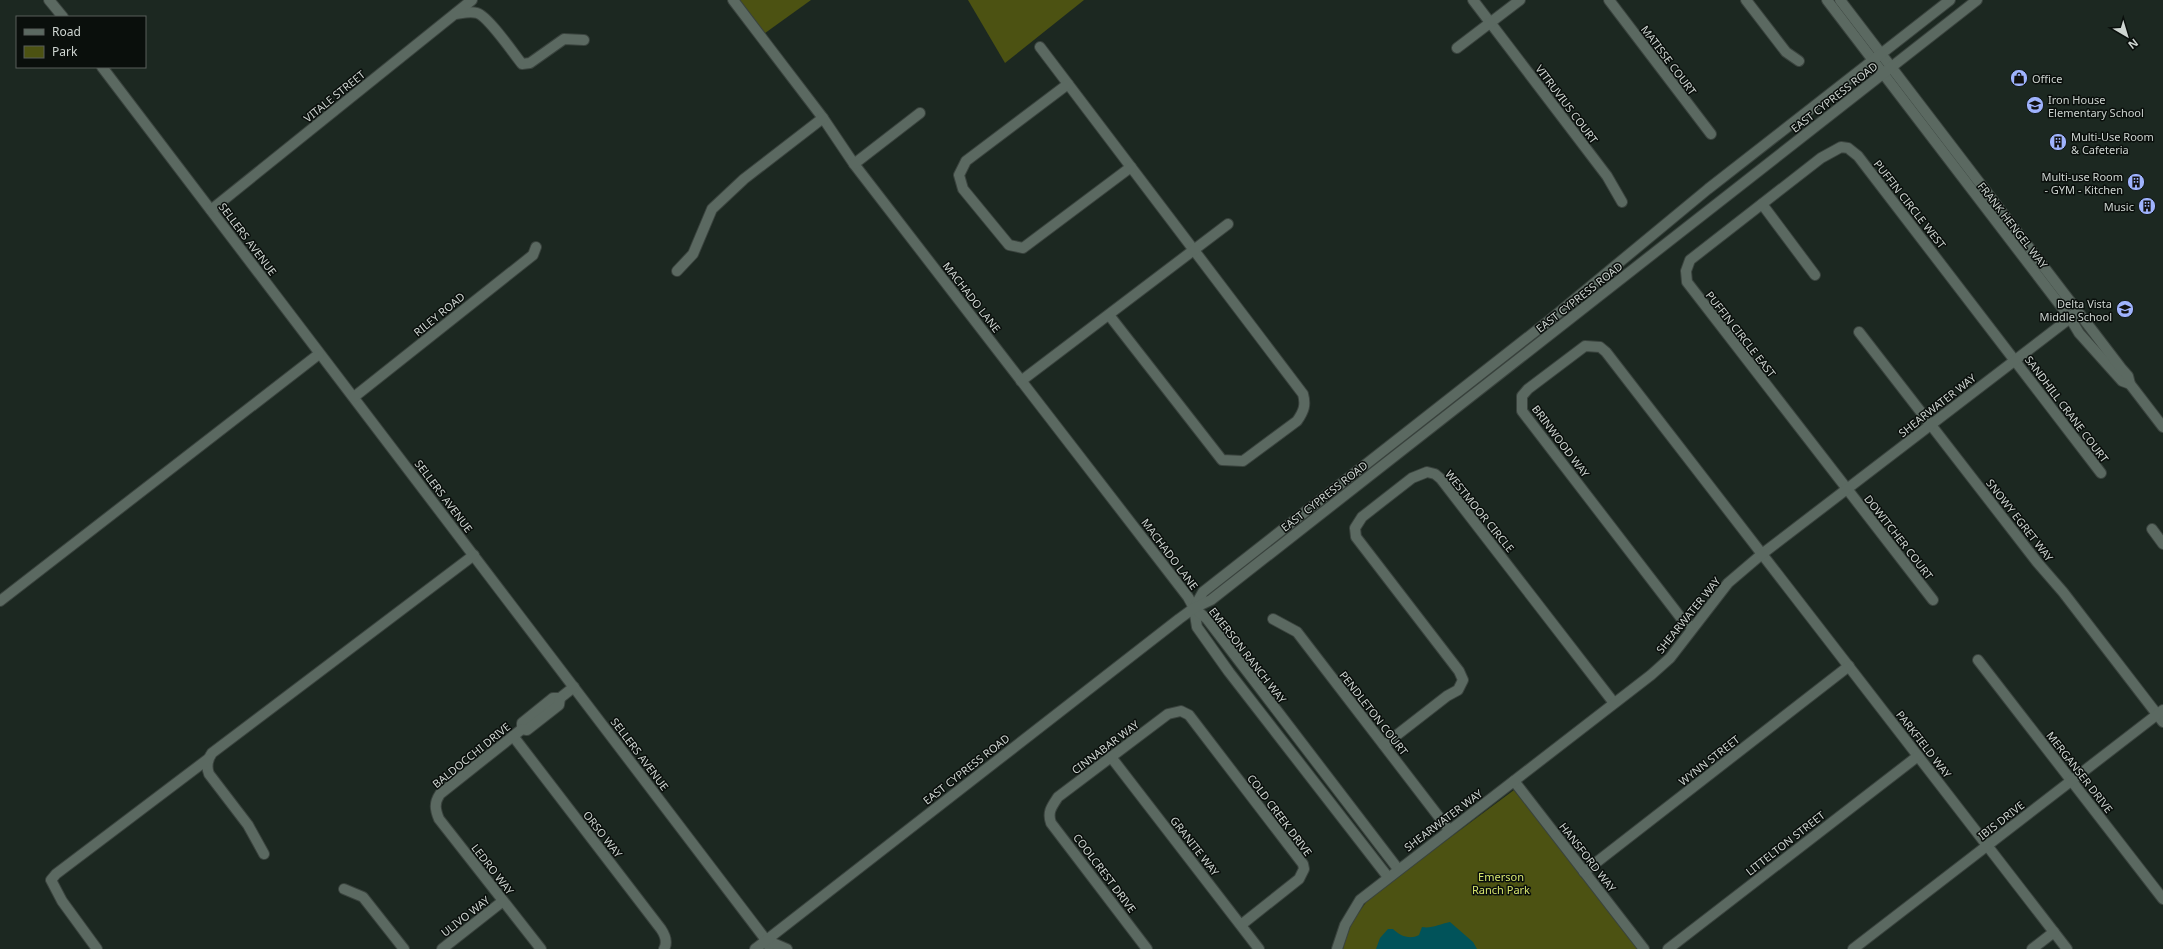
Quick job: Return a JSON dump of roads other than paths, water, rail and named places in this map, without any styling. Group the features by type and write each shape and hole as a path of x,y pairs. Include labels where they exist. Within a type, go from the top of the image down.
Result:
{"street":[{"path":"50,0 62,16"},
{"name":"VITALE STREET","path":"211,210 472,0"},
{"name":"MACHADO LANE","path":"733,0 823,118 854,164 1188,597 1194,608"},
{"name":"VITRUVIUS COURT","path":"1473,0 1607,176 1622,202"},
{"path":"1457,48 1520,0"},
{"name":"MATISSE COURT","path":"1609,0 1711,134"},
{"path":"1746,0 1786,52 1799,61"},
{"path":"1827,0 1877,57"},
{"path":"1840,0 1877,57"},
{"name":"EAST CYPRESS ROAD","path":"1194,608 1204,592 1546,323 1708,189 1950,0"},
{"name":"EAST CYPRESS ROAD","path":"755,949 768,945 1194,608 1211,600 1977,0"},
{"path":"455,14 468,12 479,14 490,24 522,64 530,63 564,39 584,40"},
{"path":"1040,47 1302,394 1305,403 1297,421 1244,461 1222,460 1109,315"},
{"name":"FRANK HENGEL WAY","path":"1877,57 1892,67 2074,315"},
{"name":"FRANK HENGEL WAY","path":"1877,57 1883,74 2074,315 2128,376 2130,384 2163,427"},
{"name":"SELLERS AVENUE","path":"103,68 319,354 354,397 474,555 768,945 787,949"},
{"path":"1068,84 966,161 959,175 962,189 1009,245 1023,248 1131,167"},
{"path":"854,164 920,112"},
{"path":"677,271 692,254 712,209 744,179 823,118"},
{"name":"PUFFIN CIRCLE WEST","path":"1762,204 1833,150 1841,147 1848,148 1858,156 2014,359"},
{"path":"1762,204 1815,275"},
{"name":"PUFFIN CIRCLE EAST","path":"1762,204 1690,260 1686,271 1687,282 1847,489"},
{"path":"1022,381 1228,224"},
{"name":"RILEY ROAD","path":"354,397 533,255 536,247"},
{"name":"SHEARWATER WAY","path":"1337,949 1345,925 1360,900 1670,658 1692,627 1728,583 1762,554 2014,359 2074,315"},
{"name":"SNOWY EGRET WAY","path":"1859,332 1930,425 2161,715"},
{"name":"BRINWOOD WAY","path":"1692,627 1681,618 1526,417 1521,403 1522,396 1528,389 1578,350 1585,346 1600,347 1606,352 1762,554"},
{"path":"0,602 319,354"},
{"name":"SANDHILL CRANE COURT","path":"2014,359 2101,473"},
{"name":"WESTMOOR CIRCLE","path":"1384,745 1447,696 1458,690 1463,680 1459,671 1356,537 1356,528 1362,517 1420,474 1435,474 1441,479 1614,703"},
{"name":"DOWITCHER COURT","path":"1847,489 1933,600"},
{"path":"2152,529 2163,544"},
{"name":"PARKFIELD WAY","path":"1762,554 2067,949"},
{"path":"97,949 62,901 51,880 56,874 208,759 212,753 474,555"},
{"name":"EMERSON RANCH WAY","path":"1194,608 1207,619 1398,869"},
{"name":"EMERSON RANCH WAY","path":"1194,608 1197,627 1229,672 1388,877"},
{"name":"PENDLETON COURT","path":"1273,619 1297,632 1449,830"},
{"name":"MERGANSER DRIVE","path":"1978,660 2163,899"},
{"name":"WYNN STREET","path":"1584,872 1849,666"},
{"name":"BALDOCCHI DRIVE","path":"435,800 440,794 522,729 522,723 553,698 560,698 574,687"},
{"name":"CINNABAR WAY","path":"1050,810 1058,797 1168,714 1181,710"},
{"name":"COLD CREEK DRIVE","path":"1181,710 1188,715 1303,864 1304,869 1299,879 1241,925"},
{"name":"IBIS DRIVE","path":"1853,949 2072,780 2161,715"},
{"name":"ORSO WAY","path":"513,736 661,929 665,935 666,945 664,949"},
{"name":"LITTELTON STREET","path":"1668,949 1918,756"},
{"name":"GRANITE WAY","path":"1111,757 1259,949"},
{"path":"208,759 206,767 209,774 248,825 264,854"},
{"name":"HANSFORD WAY","path":"1514,781 1644,949"},
{"name":"LEDRO WAY","path":"435,800 435,810 439,819 541,949"},
{"name":"COOLCREST DRIVE","path":"1050,810 1049,817 1051,823 1147,949"},
{"path":"344,889 363,897 404,949"},
{"name":"ULIVO WAY","path":"442,949 503,901"},
{"path":"2032,949 2054,932"}],"water":[{"path":"1450,922 1473,942 1477,949 1376,949 1380,938 1388,929 1393,929 1399,934 1412,937 1419,935 1422,927 1432,927"}],"place":[{"name":"Office","path":"2019,78"},
{"name":"Iron House Elementary School","path":"2035,105"},
{"name":"Multi-Use Room & Cafeteria","path":"2058,142"},
{"name":"Multi-use Room - GYM - Kitchen","path":"2136,182"},
{"name":"Music","path":"2147,206"},
{"name":"Delta Vista Middle School","path":"2125,309"}],"park label":[{"name":"Emerson Ranch Park","path":"1501,882"}]}
